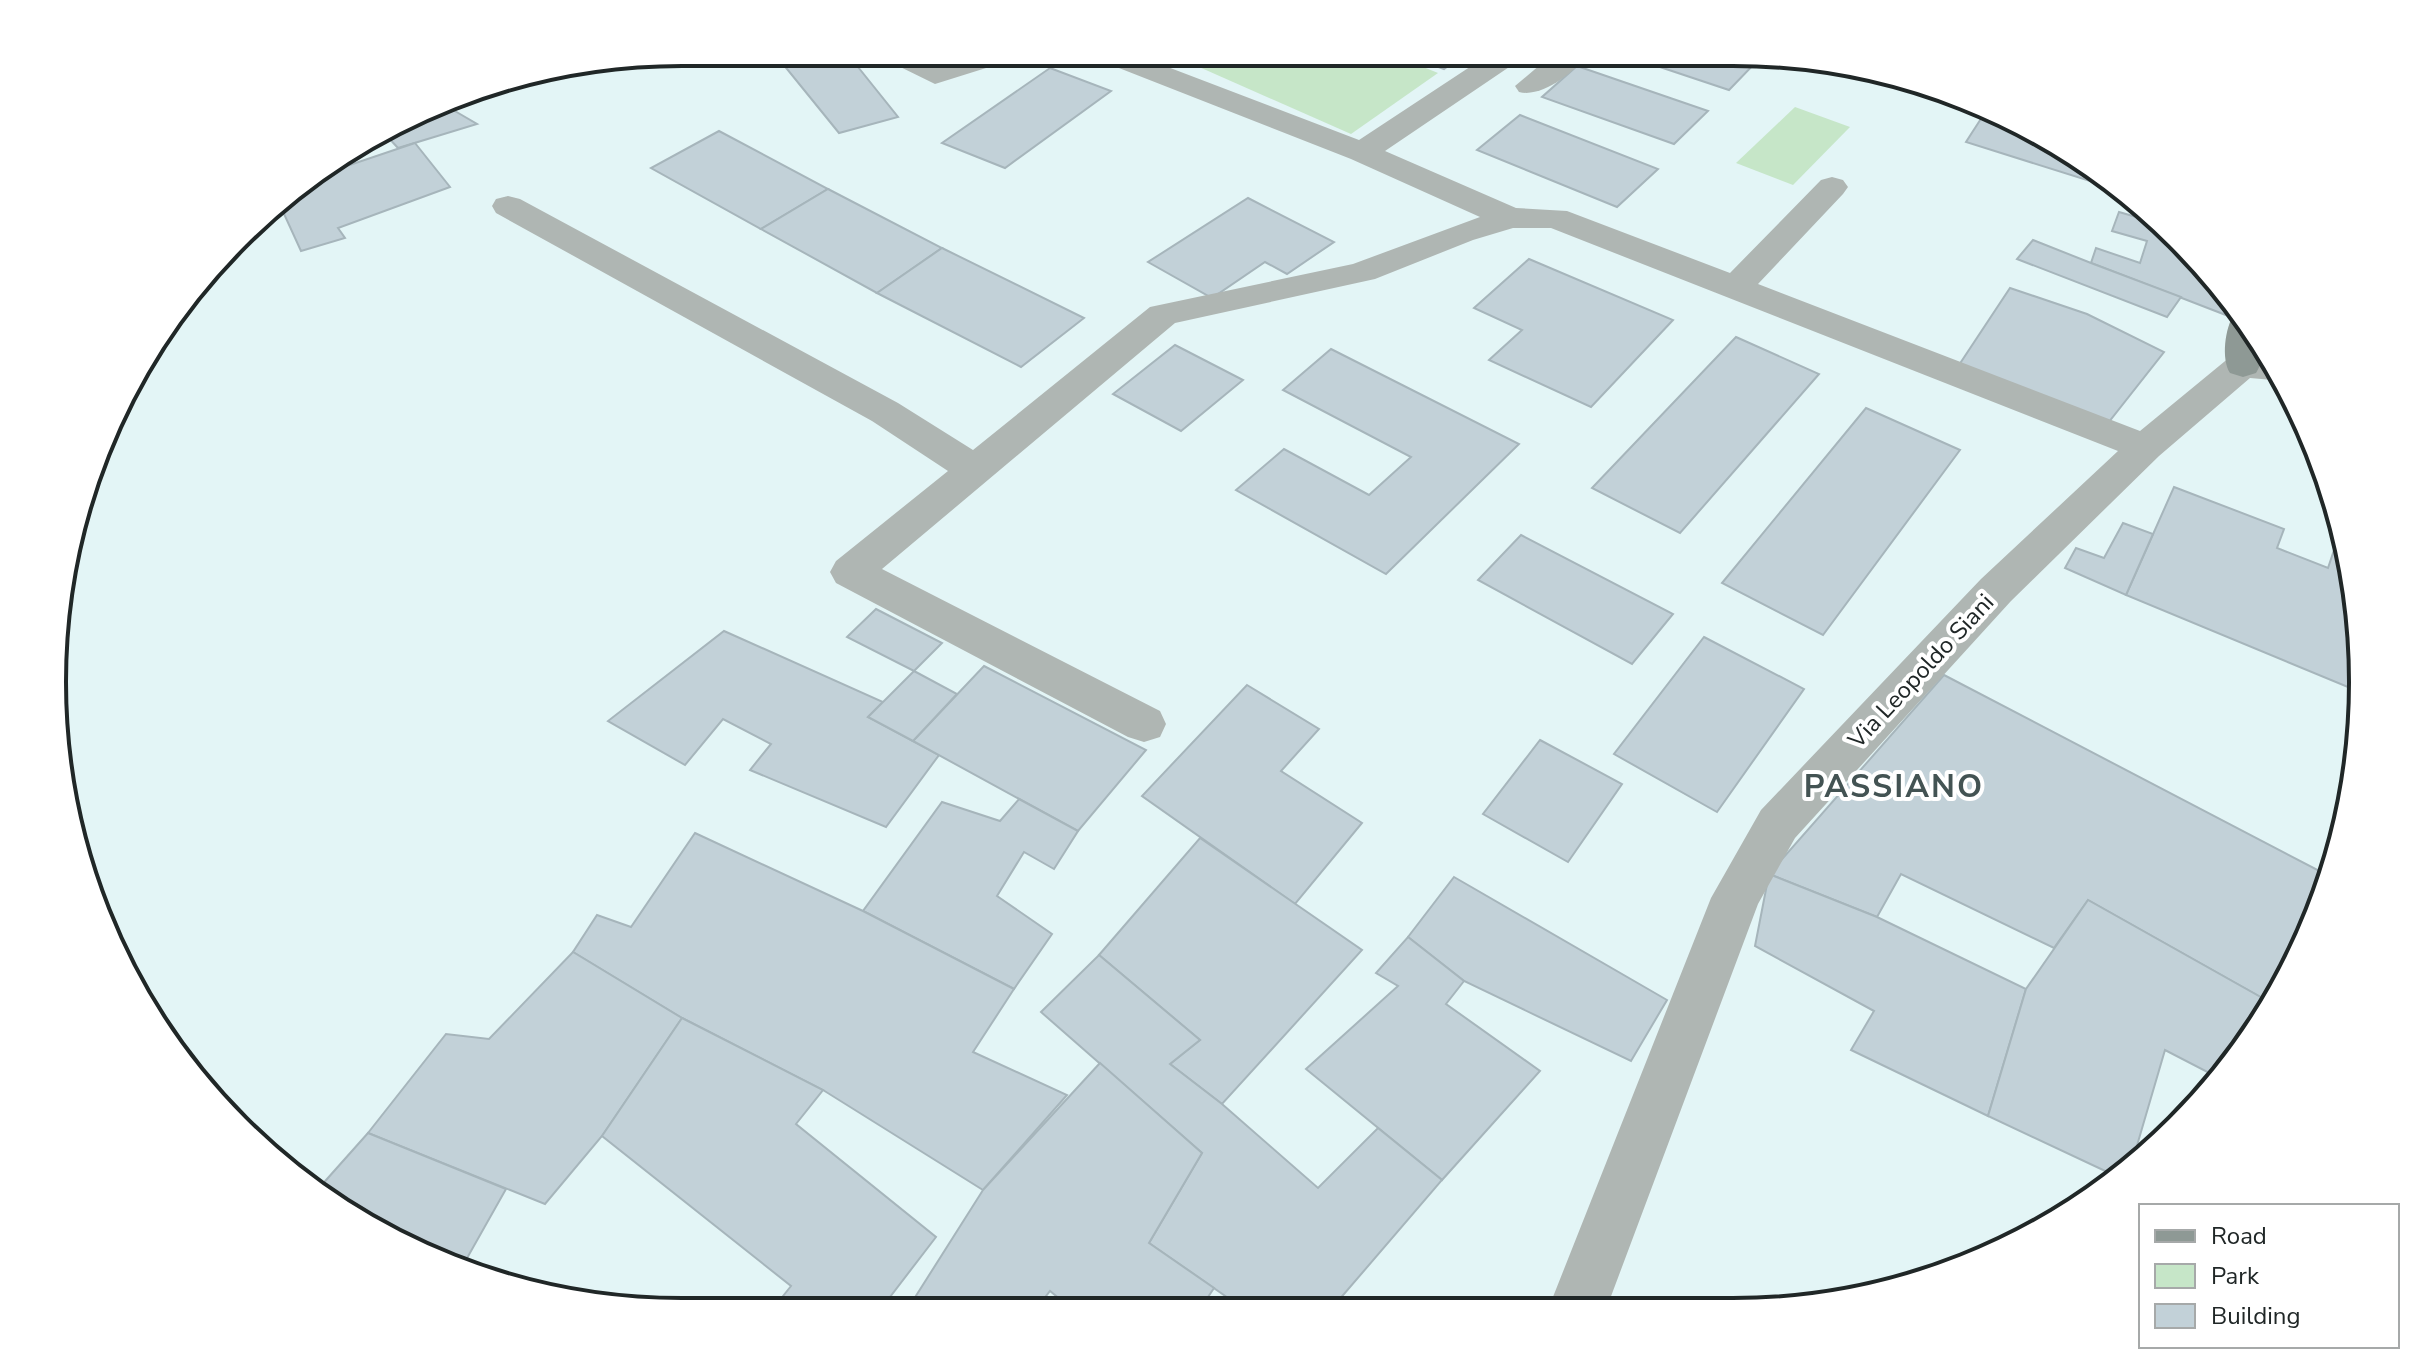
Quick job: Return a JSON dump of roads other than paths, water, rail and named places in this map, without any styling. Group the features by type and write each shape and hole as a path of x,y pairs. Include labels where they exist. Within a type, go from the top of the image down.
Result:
{"street":[{"path":"918,66 935,75 964,66"},
{"path":"1140,66 1362,152 1511,218"},
{"path":"1362,152 1491,66"},
{"path":"1530,86 1556,66"},
{"path":"1735,288 1832,187"},
{"path":"508,206 885,412 974,469"},
{"path":"1144,724 851,572 1163,315 1363,272 1461,233 1511,218 1555,218 2145,447"},
{"name":"Via Leopoldo Siani","path":"1581,1298 1736,898 1778,824 1996,590 2145,447 2254,355"}],"district":[{"name":"PASSIANO","path":"1894,786"}]}
